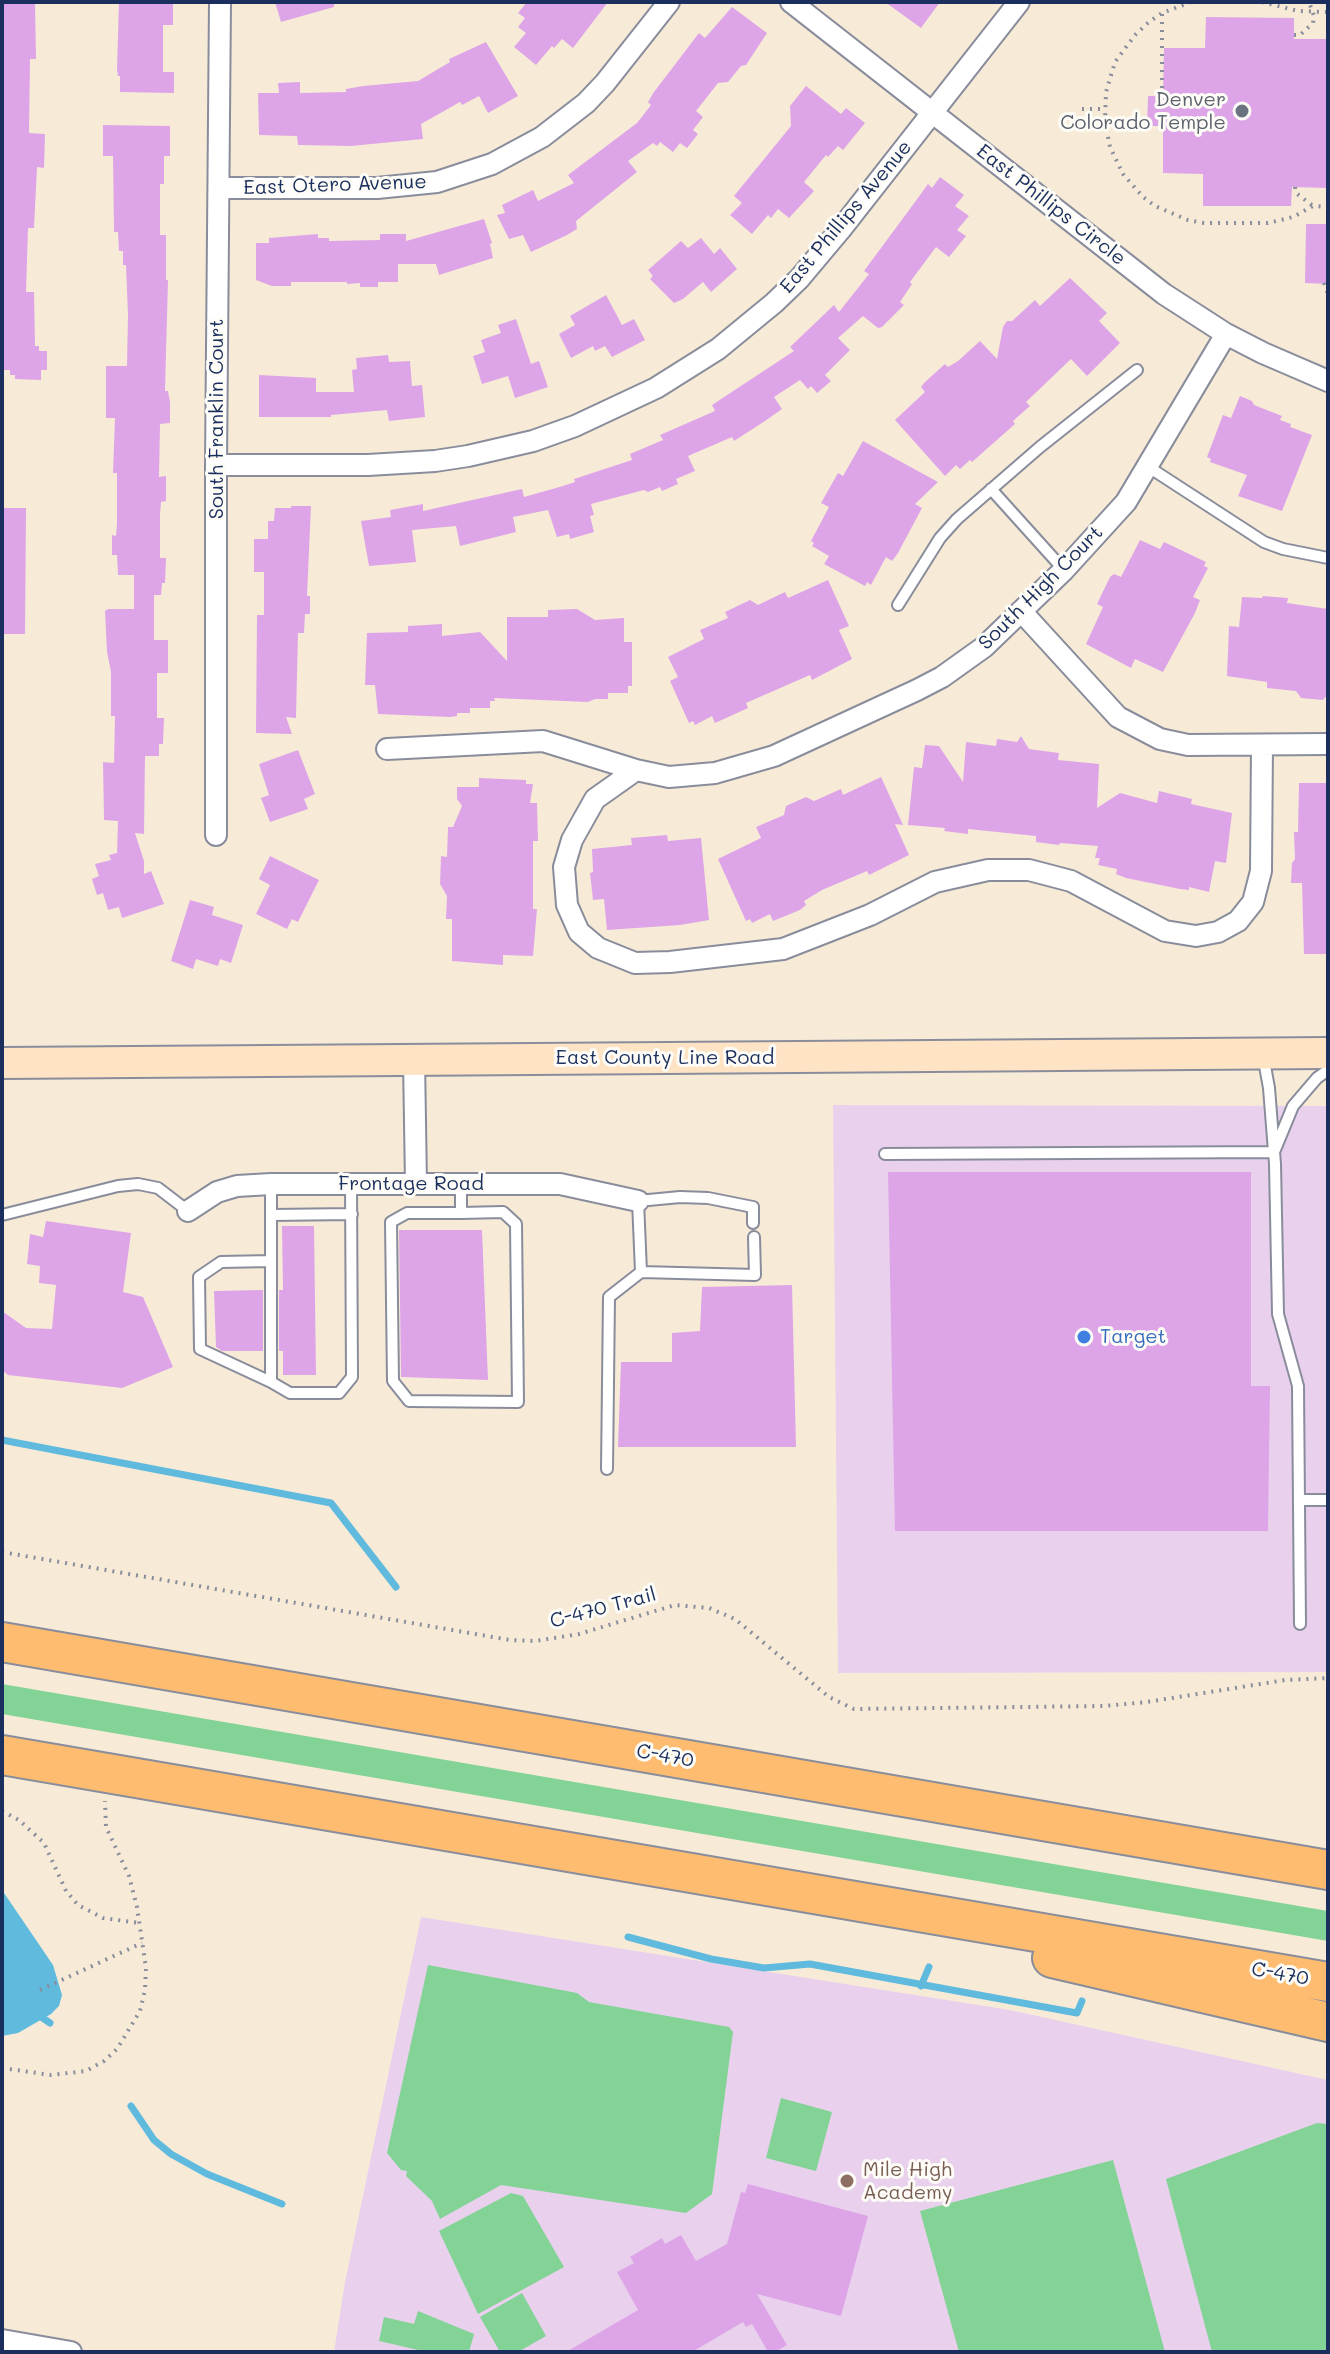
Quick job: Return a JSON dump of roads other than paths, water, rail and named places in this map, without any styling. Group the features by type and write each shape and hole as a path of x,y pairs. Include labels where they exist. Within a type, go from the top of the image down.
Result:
{"highway":[{"name":"C-470","path":"2,1642 1328,1870"},
{"name":"C-470","path":"2,1755 1328,1982"},
{"path":"1135,1836 1203,1828 1328,1849"},
{"path":"636,1863 695,1887 932,1931 1328,2022"}],"main road":[{"name":"East County Line Road","path":"2,1063 1328,1053"}],"street":[{"name":"South Franklin Court","path":"216,835 220,2"},
{"name":"East Otero Avenue","path":"219,188 377,188 437,182 492,164 542,137 586,103 669,2"},
{"name":"East Phillips Circle","path":"791,2 1164,294 1226,334 1328,381"},
{"name":"East Phillips Avenue","path":"216,465 368,465 468,456 533,441 616,409 687,370 774,303 822,253 1019,2"},
{"name":"South High Court","path":"387,749 543,741 669,777 715,773 774,756 942,677 984,647 1064,570 1126,502 1226,334"},
{"path":"1021,611 1118,717 1160,739 1188,745 1328,744"},
{"path":"636,770 595,799 572,840 564,867 567,905 579,932 598,948 635,963 670,962 783,949 870,915 935,882 998,870 1029,870 1071,881 1165,931 1196,936 1218,932 1238,921 1253,902 1261,871 1262,745"},
{"path":"414,1060 416,1184"},
{"name":"Frontage Road","path":"188,1211 227,1188 271,1184 560,1184 638,1201"},
{"path":"2,2340 59,2351"}],"lane":[{"path":"898,605 940,538 991,489 1137,370"},
{"path":"1147,466 1264,542 1328,558"},
{"path":"991,489 1064,570"},
{"path":"1262,1053 1269,1088 1274,1152 1278,1314 1298,1386 1300,1624"},
{"path":"1274,1152 1293,1106 1311,1084 1328,1070"},
{"path":"885,1154 1274,1152"},
{"path":"2,1215 118,1186 138,1184 158,1188 188,1211"},
{"path":"271,1184 271,1382"},
{"path":"271,1261 221,1262 199,1277 200,1349 290,1393 339,1393 352,1377 351,1184"},
{"path":"461,1184 461,1213"},
{"path":"641,1272 638,1201 708,1198 753,1207 753,1223"},
{"path":"503,1212 516,1224 518,1402 409,1401 393,1381 391,1222 407,1213 461,1213 503,1212"},
{"path":"271,1215 352,1214"},
{"path":"607,1469 609,1297 641,1272 755,1275 754,1237"},
{"path":"1299,1500 1328,1500"}],"water":[{"path":"2,1890 53,1965 62,1995 59,2006 51,2014 18,2033 2,2036"}],"waterway":[{"path":"2,1440 331,1503 396,1587"},
{"path":"628,1937 711,1959 764,1968 810,1964 1077,2013 1082,2001"},
{"path":"921,1986 929,1967"},
{"path":"37,2014 50,2023"},
{"path":"131,2106 154,2140 171,2154 207,2174 282,2204"}],"place":[{"name":"Denver Colorado Temple","path":"1242,111"},
{"name":"Target","path":"1084,1337"},
{"name":"Mile High Academy","path":"847,2181"}]}
